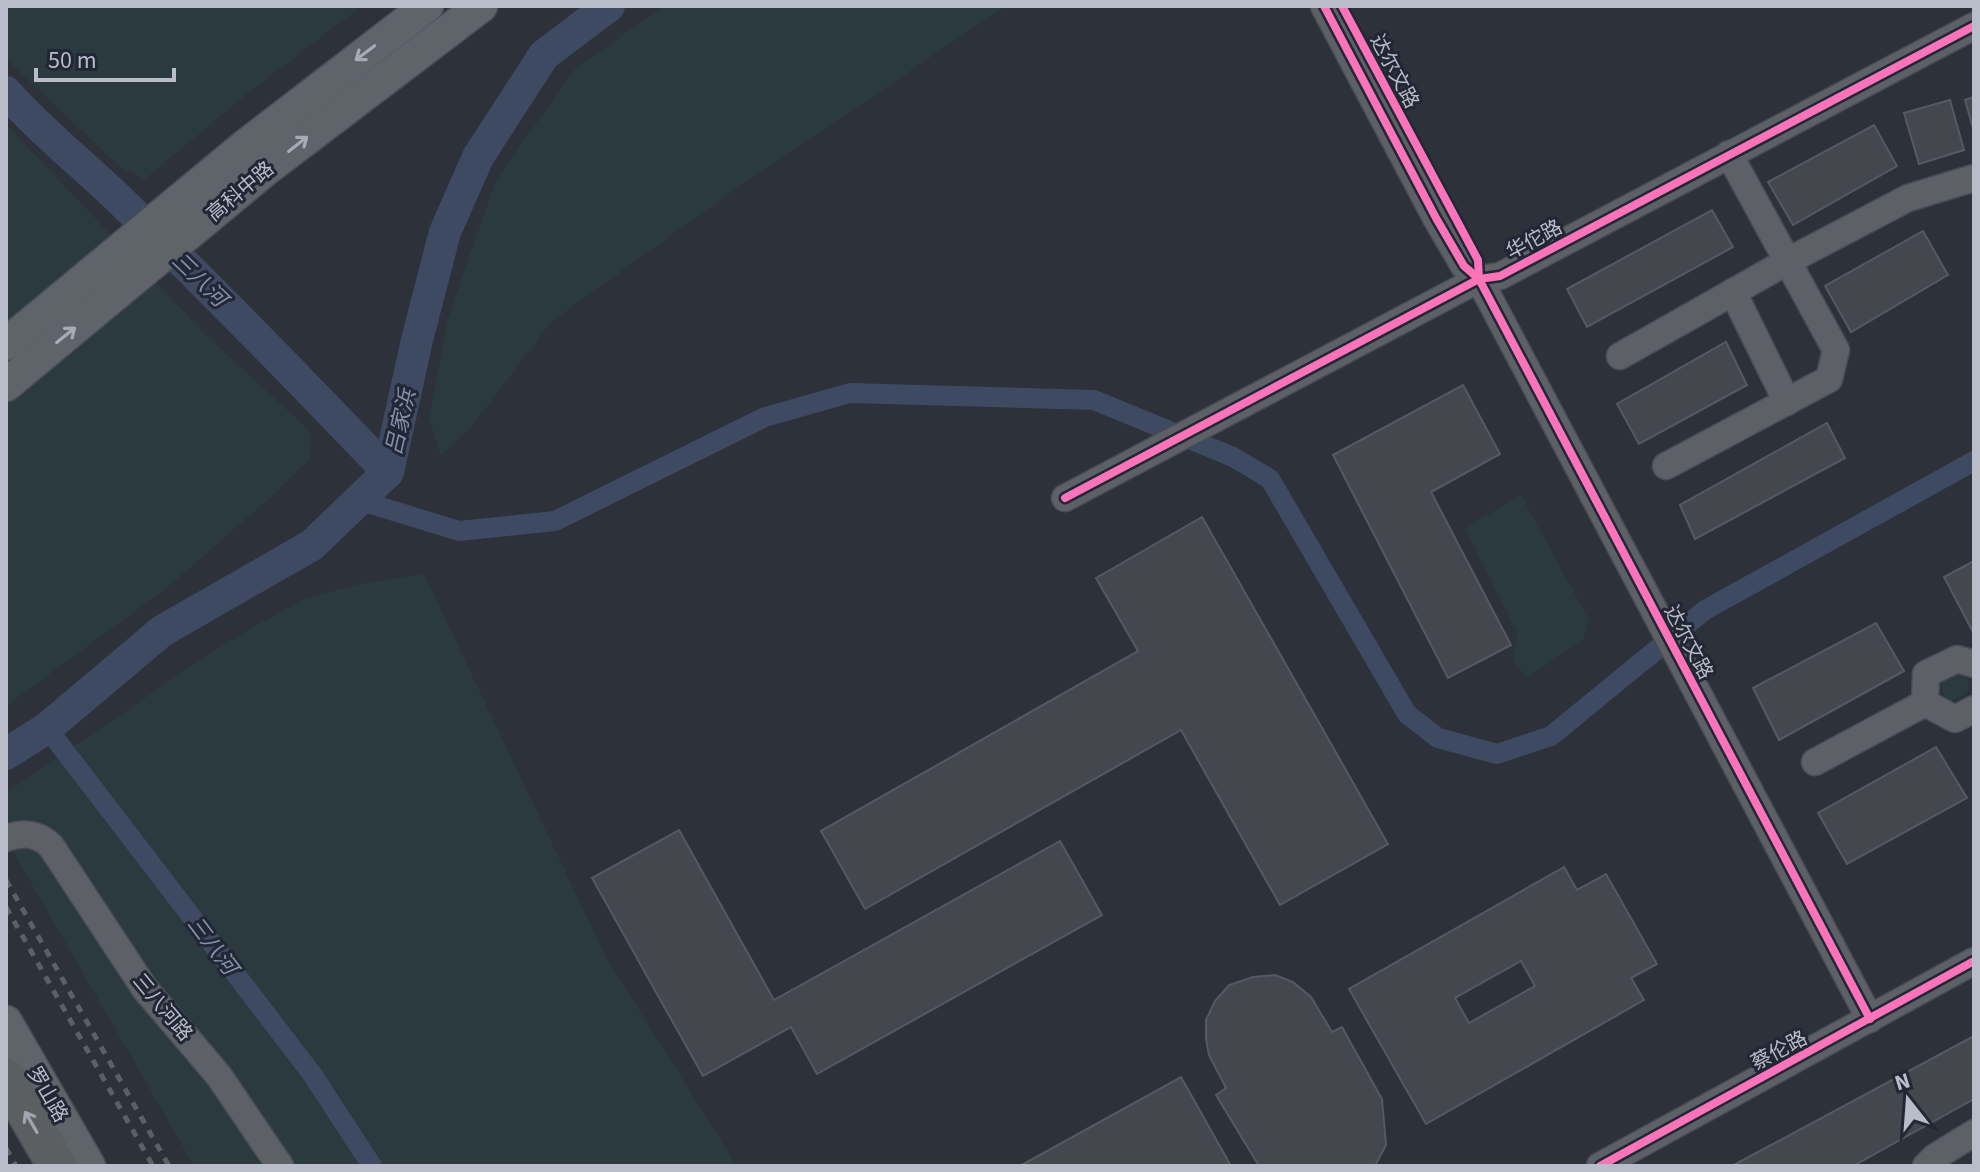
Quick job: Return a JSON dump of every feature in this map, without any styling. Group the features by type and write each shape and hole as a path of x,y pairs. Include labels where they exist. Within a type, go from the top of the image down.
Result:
{"highway":[{"path":"6,1078 57,1166"}],"main road":[{"name":"高科中路","path":"6,344 126,244 183,218 339,112 481,6"},
{"name":"高科中路","path":"6,385 149,266 183,218 320,87 421,8"},
{"name":"罗山路","path":"6,1022 89,1166"}],"street":[{"name":"达尔文路","path":"1324,6 1436,218 1464,266 1479,279 1870,1019"},
{"name":"达尔文路","path":"1342,6 1478,260 1479,279"},
{"name":"华佗路","path":"1479,279 1493,263 1974,13"},
{"name":"华佗路","path":"1065,498 1479,279 1500,276 1974,26"},
{"path":"1666,466 1829,379 1836,350 1729,154"},
{"path":"1620,356 1788,261 1908,198 1974,178"},
{"path":"1733,292 1787,402"},
{"path":"1925,703 1926,674 1957,659 1974,664"},
{"path":"1925,703 1955,719 1972,715"},
{"path":"1815,762 1925,703"},
{"name":"三八河路","path":"6,838 29,834 43,838 51,846 145,989 219,1076 280,1166"},
{"name":"蔡伦路","path":"1600,1166 1974,961"},
{"path":"1926,1166 1974,1133"}],"shaded area":[{"path":"6,6 361,7 253,89 144,180 119,166 6,59"},
{"path":"663,6 1006,6 730,193 551,322 473,425 441,456 429,418 448,318 496,180 574,70"},
{"path":"6,124 206,335 311,432 310,459 273,495 168,587 6,706"},
{"path":"1521,495 1589,620 1583,640 1527,678 1513,660 1517,632 1465,528"},
{"path":"424,574 606,957 737,1166 194,1166 6,839 6,793 222,645 303,599 359,584"},
{"path":"1953,672 1963,673 1969,683 1968,692 1950,702 1942,692 1941,677"}],"building":[{"path":"1974,97 1974,132 1965,100"},
{"path":"1950,100 1964,150 1919,164 1904,113"},
{"path":"1874,125 1897,166 1793,225 1768,182"},
{"path":"1712,210 1733,247 1587,327 1567,289"},
{"path":"1923,231 1948,275 1851,332 1825,286"},
{"path":"1726,342 1747,385 1639,444 1617,404"},
{"path":"1463,385 1500,454 1431,492 1511,645 1448,678 1333,455"},
{"path":"1827,423 1845,458 1695,539 1680,505"},
{"path":"1202,517 1388,844 1280,905 1181,730 865,909 821,831 1138,651 1096,578"},
{"path":"1974,561 1974,628 1972,630 1944,577"},
{"path":"1876,623 1904,671 1779,740 1753,688"},
{"path":"1936,747 1967,798 1847,864 1818,813"},
{"path":"679,830 774,1000 1060,841 1102,915 817,1074 791,1027 703,1076 592,878"},
{"path":"1564,867 1577,890 1606,874 1657,964 1631,978 1644,1000 1426,1124 1349,989","holes":["1521,961 1535,986 1469,1023 1455,998"]},
{"path":"1275,975 1293,982 1311,997 1332,1032 1342,1027 1382,1099 1386,1145 1375,1166 1259,1166 1216,1095 1226,1088 1209,1055 1206,1039 1206,1020 1215,1001 1229,985 1253,977"},
{"path":"1974,1036 1974,1099 1853,1166 1732,1166"},
{"path":"1181,1077 1231,1166 1020,1166"}],"waterway":[{"name":"吕家浜","path":"6,754 47,728 162,631 312,545 388,472 445,232 478,157 544,55 609,6"},
{"name":"三八河","path":"6,92 192,272 388,472"},
{"path":"358,500 459,531 555,521 765,417 850,393 1094,400 1233,457 1270,479 1407,714 1438,738 1497,754 1551,736 1705,610 1974,461"},
{"name":"三八河","path":"47,728 312,1074 372,1166"}],"railway":[{"path":"6,880 169,1166"},
{"path":"6,907 153,1166"},
{"path":"6,1148 16,1166"}],"cycle path":[{"path":"1324,6 1436,218 1464,266 1479,279 1870,1019"},
{"path":"1342,6 1478,260 1479,279"},
{"path":"1065,498 1479,279 1500,276 1974,26"},
{"path":"1600,1166 1974,961"}]}
